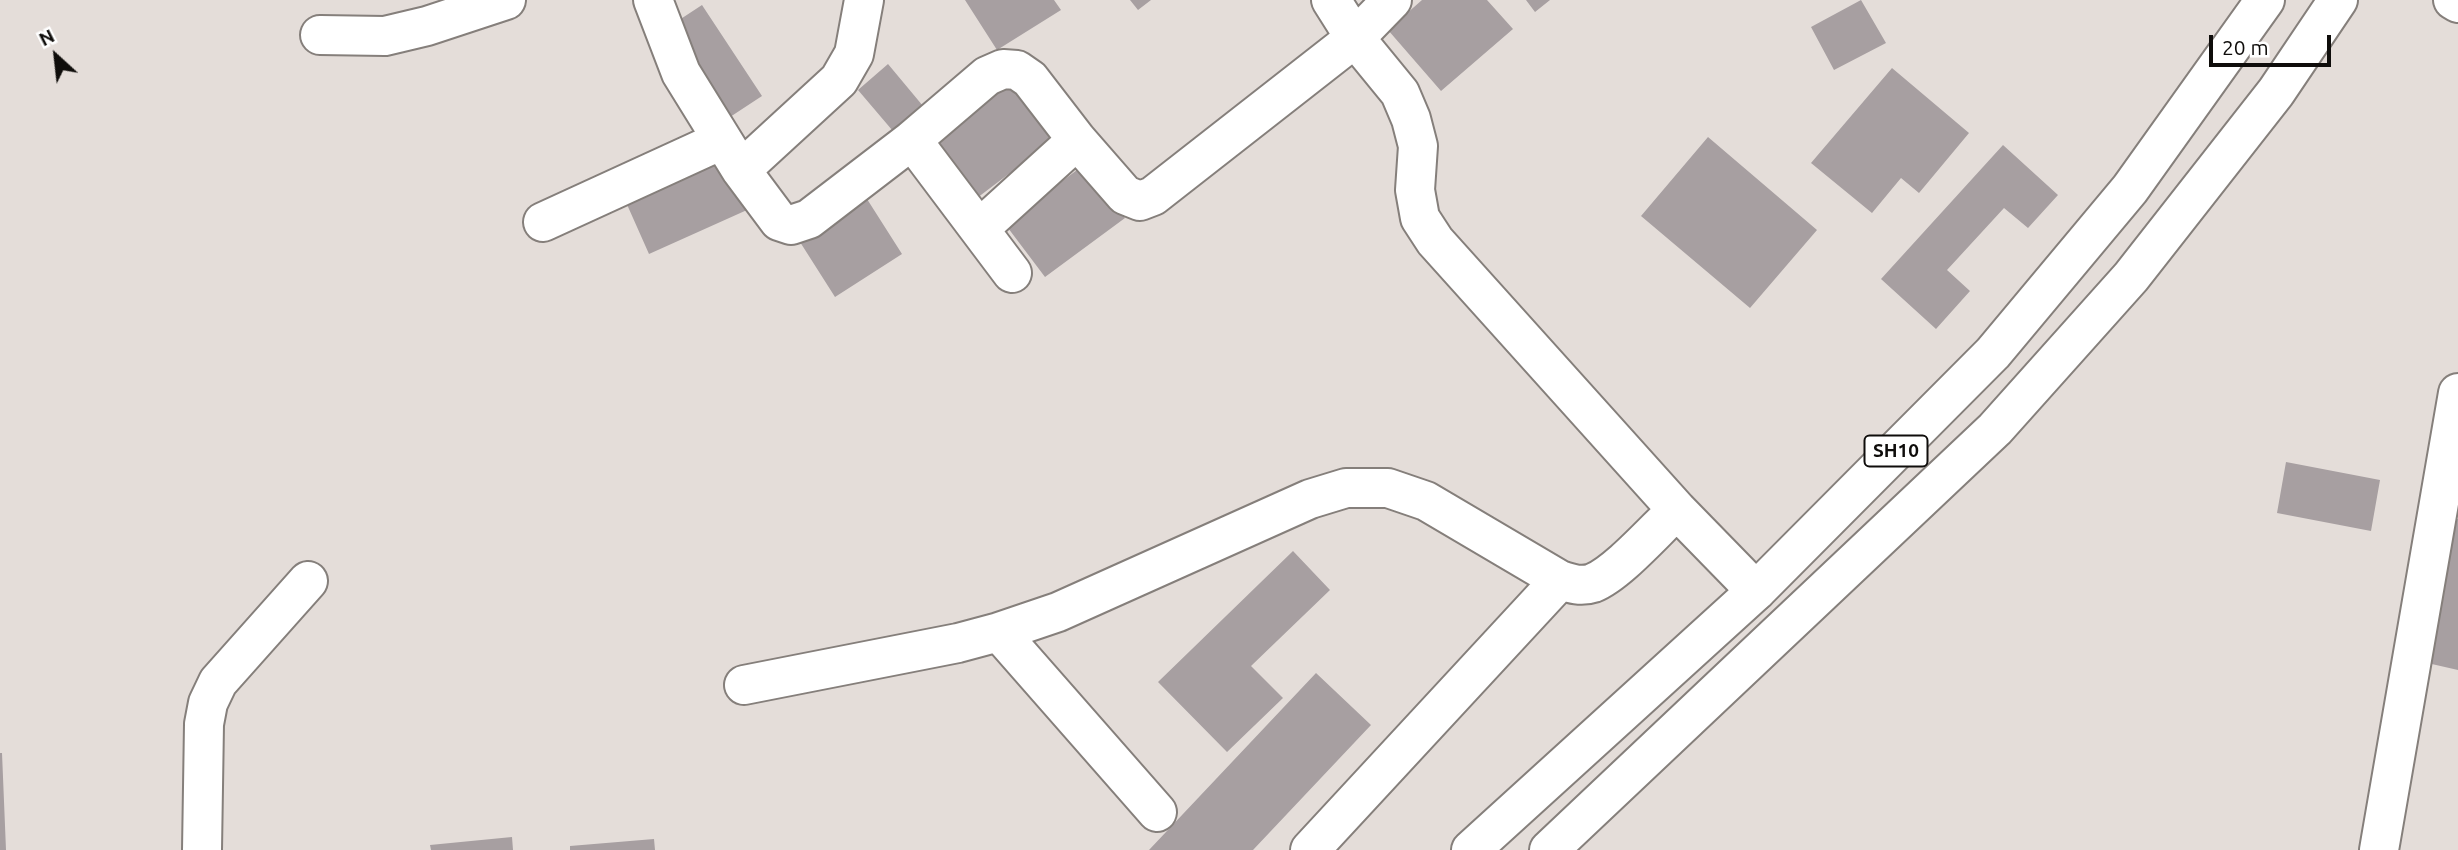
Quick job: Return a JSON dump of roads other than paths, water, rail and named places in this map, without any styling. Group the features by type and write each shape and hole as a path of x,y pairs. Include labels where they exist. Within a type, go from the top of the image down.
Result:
{"street":[{"path":"320,35 385,36 426,26 506,0"},
{"path":"653,0 681,73 732,155 779,221 791,225 809,219 912,141 987,76 1003,69 1017,70 1030,79 1077,140 1125,195 1140,201 1153,196 1355,38 1392,0"},
{"path":"543,222 732,155 839,80 854,54 864,0"},
{"path":"1331,0 1355,38 1400,93 1411,118 1418,146 1415,190 1420,218 1435,241 1677,510 1756,591"},
{"name":"SH10","path":"1471,850 1756,591 1993,353 2130,189 2265,0"},
{"name":"SH10","path":"1554,845 1995,429 2139,266 2277,92 2337,0"},
{"path":"2453,0 2458,3"},
{"path":"979,229 1077,140"},
{"path":"912,141 1012,273"},
{"path":"2379,850 2458,393"},
{"path":"744,685 958,643 999,632 1058,612 1310,499 1346,488 1388,488 1426,501 1560,580 1577,586 1593,583 1612,571 1677,510"},
{"path":"1310,850 1560,580"},
{"path":"202,850 204,724 208,703 218,682 308,581"},
{"path":"999,632 1157,812"}]}
